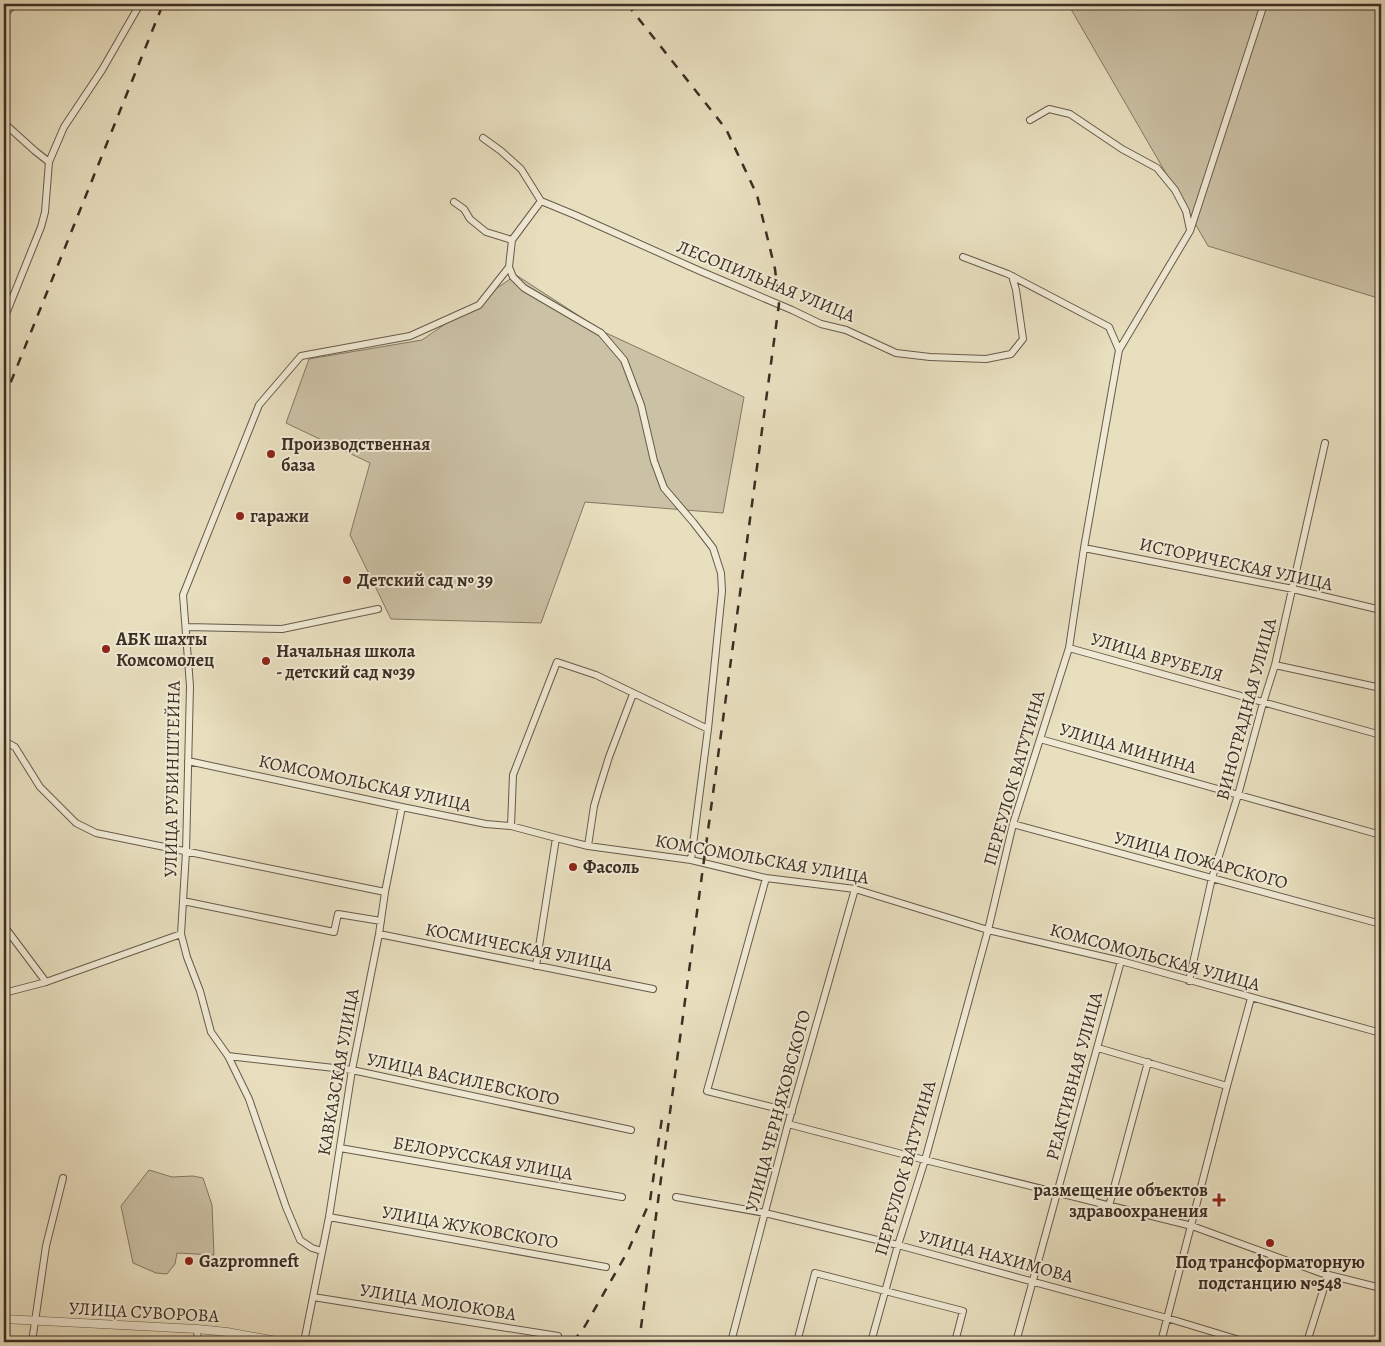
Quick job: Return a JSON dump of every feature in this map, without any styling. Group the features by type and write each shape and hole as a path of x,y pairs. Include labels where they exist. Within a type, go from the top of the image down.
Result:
{"street":[{"path":"4,14 15,4"},
{"path":"4,319 41,227 45,212 49,162 64,127 102,70 140,4"},
{"name":"ПЕРЕУЛОК ВАТУТИНА","path":"871,1342 898,1245 925,1160 988,930 1013,824 1069,648 1084,548 1120,350 1190,231 1264,4"},
{"path":"1030,120 1049,109 1070,114 1122,149 1158,168 1175,190 1186,211 1190,231"},
{"path":"4,123 49,162"},
{"path":"482,138 501,151 521,169 541,202 512,240 509,267 514,277 524,288 601,333 624,360 641,405 654,461 664,488 694,522 713,548 721,573 722,591 708,728 691,860"},
{"path":"454,202 464,209 470,219 486,232 512,240"},
{"name":"ЛЕСОПИЛЬНАЯ УЛИЦА","path":"541,202 575,215 821,324 846,330 896,352 930,357 986,359 1011,354 1023,339 1016,290 1012,276"},
{"path":"963,257 1012,276 1109,327 1120,350"},
{"name":"УЛИЦА РУБИНШТЕЙНА","path":"322,1251 312,1248 300,1240 286,1207 249,1099 228,1056 211,1032 181,934 186,852 190,686 183,594 259,405 301,356 410,336 479,305 509,267"},
{"name":"ВИНОГРАДНАЯ УЛИЦА","path":"1189,981 1212,878 1275,665 1326,444"},
{"name":"ИСТОРИЧЕСКАЯ УЛИЦА","path":"1084,548 1293,589 1381,610"},
{"path":"186,627 282,629 378,609"},
{"name":"УЛИЦА ВРУБЕЛЯ","path":"1069,648 1381,736"},
{"path":"511,826 513,775 557,662 596,675 708,728"},
{"path":"1275,665 1381,688"},
{"path":"588,846 594,806 599,789 633,694"},
{"name":"УЛИЦА МИНИНА","path":"1040,739 1381,835"},
{"path":"4,741 14,746 40,788 76,823 96,833 386,892"},
{"name":"КОМСОМОЛЬСКАЯ УЛИЦА","path":"188,761 402,808 486,824 511,826 588,846 691,860 766,878 855,889 988,930 1121,961 1381,1033"},
{"name":"КАВКАЗСКАЯ УЛИЦА","path":"304,1342 329,1217 352,1070 402,808"},
{"name":"УЛИЦА ПОЖАРСКОГО","path":"1013,824 1381,924"},
{"path":"536,966 556,838"},
{"path":"766,878 707,1090 792,1112"},
{"name":"УЛИЦА ЧЕРНЯХОВСКОГО","path":"730,1342 788,1124 855,889"},
{"path":"183,901 334,932 338,914 381,921"},
{"path":"4,926 46,982"},
{"path":"4,992 46,982 181,934"},
{"name":"КОСМИЧЕСКАЯ УЛИЦА","path":"379,934 653,989"},
{"name":"РЕАКТИВНАЯ УЛИЦА","path":"1016,1342 1121,961"},
{"path":"1161,1342 1251,998"},
{"path":"1098,1048 1227,1086"},
{"name":"УЛИЦА ВАСИЛЕВСКОГО","path":"228,1056 352,1070 631,1130"},
{"path":"1109,1206 1148,1062"},
{"path":"788,1124 1192,1226 1328,1275 1381,1288"},
{"name":"БЕЛОРУССКАЯ УЛИЦА","path":"340,1148 622,1197"},
{"path":"32,1342 46,1246 63,1178"},
{"name":"УЛИЦА НАХИМОВА","path":"676,1197 765,1213 898,1245 1167,1318 1246,1342"},
{"name":"УЛИЦА ЖУКОВСКОГО","path":"329,1217 606,1267"},
{"path":"797,1342 815,1273 963,1311 954,1342"},
{"path":"1307,1342 1328,1275"},
{"name":"УЛИЦА МОЛОКОВА","path":"313,1297 558,1336"},
{"name":"УЛИЦА СУВОРОВА","path":"4,1319 197,1329 227,1332 282,1342"},
{"path":"197,1329 198,1342"}],"shaded area":[{"path":"1068,4 1381,4 1381,299 1208,246"},
{"path":"516,275 604,332 744,397 723,513 585,502 541,623 391,619 350,535 370,463 286,423 309,359 422,340"},
{"path":"149,1170 172,1177 193,1176 203,1178 212,1205 214,1255 177,1253 175,1264 167,1274 156,1273 133,1263 121,1206"}],"railway":[{"path":"4,399 163,4"},
{"path":"627,4 726,129 757,195 775,269 779,304 639,1342"},
{"path":"573,1342 585,1326 628,1251 650,1201 662,1118"}],"place":[{"name":"Производственная база","path":"271,454"},
{"name":"гаражи","path":"240,516"},
{"name":"Детский сад № 39","path":"347,580"},
{"name":"АБК шахты Комсомолец","path":"106,649"},
{"name":"Начальная школа - детский сад №39","path":"266,661"},
{"name":"Фасоль","path":"573,867"},
{"name":"размещение объектов здравоохранения","path":"1219,1200"},
{"name":"Под трансформаторную подстанцию №548","path":"1270,1243"},
{"name":"Gazpromneft","path":"189,1261"}]}
